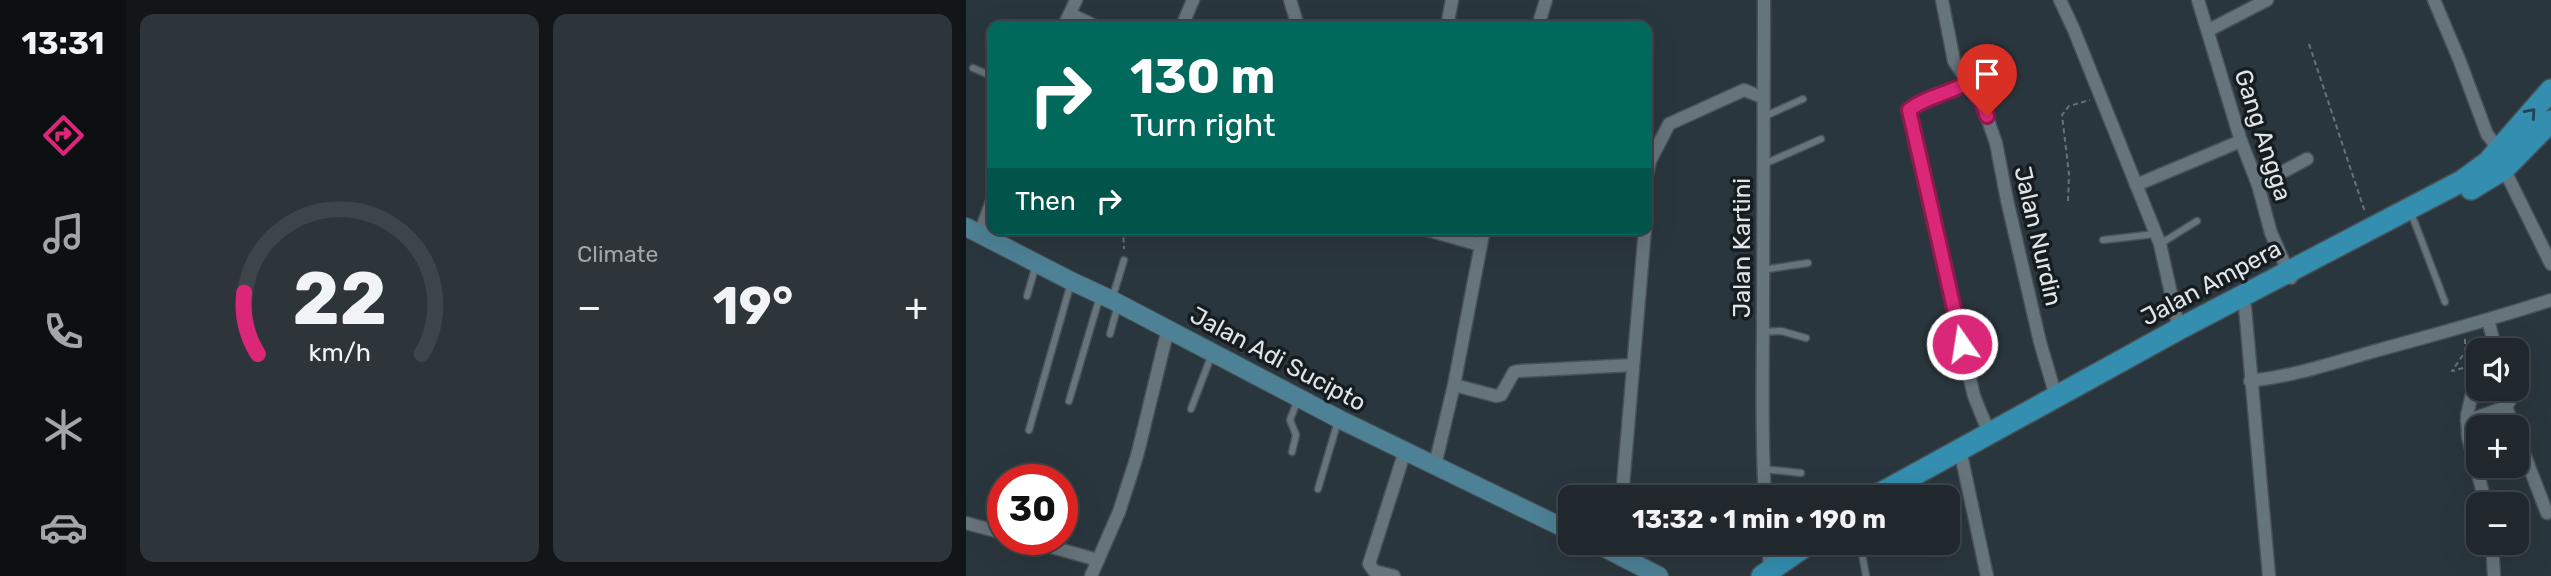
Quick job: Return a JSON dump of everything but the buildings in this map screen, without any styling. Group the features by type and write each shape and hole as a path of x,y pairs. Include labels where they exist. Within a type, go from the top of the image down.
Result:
{"main road":[{"name":"Jalan Ampera","path":"1896,485 1989,433 2245,307 2290,277 2371,230 2462,181 2482,167 2502,159 2551,90"},
{"name":"Jalan Ampera","path":"1915,485 2179,329 2470,189 2502,159 2551,121"},
{"path":"1748,576 1767,562"}],"street":[{"path":"1067,20 1076,0"},
{"path":"1184,21 1193,0"},
{"path":"1290,0 1296,21"},
{"path":"1448,21 1452,0"},
{"path":"1540,21 1546,0"},
{"name":"Jalan Kartini","path":"1764,0 1764,485"},
{"name":"Jalan Nurdin","path":"1942,0 1954,61 1982,103 1996,143 2040,342 2058,401"},
{"path":"2060,0 2158,239 2179,329"},
{"name":"Gang Angga","path":"2198,0 2271,233 2290,277"},
{"path":"2208,30 2267,0"},
{"path":"2434,0 2487,134 2502,159 2551,264"},
{"path":"1968,82 1914,105 1909,110 1909,115 1974,396 1989,433"},
{"path":"1652,157 1669,124 1744,90 1762,97"},
{"path":"2136,185 2241,141"},
{"path":"2258,185 2307,159"},
{"path":"973,230 987,209"},
{"name":"Jalan Adi Sucipto","path":"973,230 1339,419 1558,525"},
{"path":"1445,235 1480,245"},
{"path":"1435,465 1454,385 1482,235"},
{"path":"1623,485 1644,235"},
{"path":"2250,381 2322,368 2551,300"},
{"path":"2245,307 2269,576"},
{"path":"2488,320 2493,338"},
{"path":"1091,576 1119,512 1138,456 1168,329"},
{"path":"1454,385 1496,396 1501,395 1514,372 1633,365"},
{"path":"2484,415 2506,407 2509,401"},
{"path":"2506,407 2509,415"},
{"path":"1394,576 1374,571 1369,564 1405,451"},
{"path":"1962,459 1987,576"},
{"path":"2529,467 2547,513"},
{"path":"966,523 987,529"},
{"path":"1078,554 1098,560"},
{"path":"1627,555 1659,576"},
{"path":"2493,555 2494,576"}],"lane":[{"path":"974,68 987,74"},
{"path":"1762,118 1803,99"},
{"path":"1764,164 1821,139"},
{"path":"2413,218 2445,302"},
{"path":"2102,240 2158,239 2182,232 2197,221"},
{"path":"1069,401 1124,260"},
{"path":"1027,296 1036,263"},
{"path":"1762,270 1808,263"},
{"path":"1029,430 1071,281"},
{"path":"1110,299 1111,334"},
{"path":"1763,332 1780,331 1806,338"},
{"path":"1191,408 1212,352"},
{"path":"1292,452 1296,435 1290,420 1299,397"},
{"path":"1318,489 1339,419"},
{"path":"1763,469 1801,473"},
{"path":"1862,555 1866,576"}],"path":[{"path":"2309,44 2371,230"},
{"path":"2068,201 2069,174 2062,115 2069,106 2101,96"},
{"path":"1124,235 1124,260"},
{"path":"2459,329 2465,338 2465,352 2452,370 2466,367"}],"route":[{"path":"1962,344 1909,110 1914,105 1968,82 1987,116"}]}
